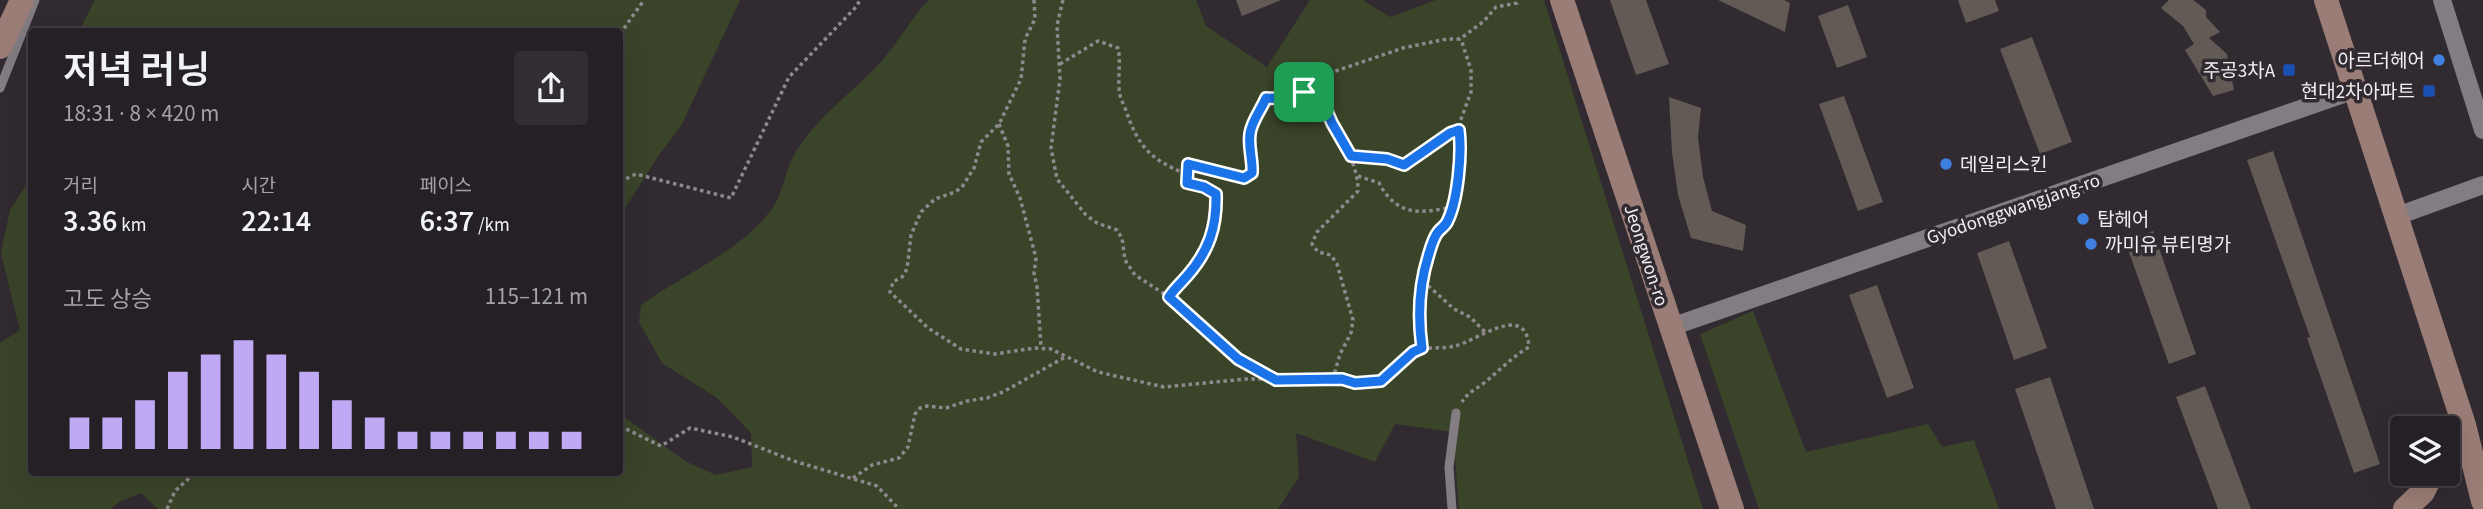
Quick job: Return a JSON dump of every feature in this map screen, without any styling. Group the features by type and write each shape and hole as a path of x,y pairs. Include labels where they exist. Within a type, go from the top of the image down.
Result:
{"street":[{"path":"0,47 22,0"},
{"name":"Jeongwon-ro","path":"1562,0 1732,509"},
{"path":"2326,0 2455,395 2483,501"},
{"path":"2442,0 2483,130"},
{"name":"Gyodonggwangjang-ro","path":"1671,327 2356,90"},
{"path":"2397,216 2483,185"},
{"path":"2451,416 2455,395"},
{"path":"2455,395 2483,438"},
{"path":"2405,509 2426,486"}],"lane":[{"path":"0,88 36,0"},
{"path":"1452,509 1449,467 1456,413"}],"path":[{"path":"623,30 644,0"},
{"path":"623,180 636,174 732,198 789,78 860,0"},
{"path":"1034,0 1035,19 1025,39 1021,79 999,124 981,142 974,168 962,187 935,199 921,212 911,235 907,269 902,277 893,282 890,292 928,328 961,349 995,354 1041,347 1067,356 1098,372 1164,387 1223,381 1381,381 1413,352 1422,348 1456,346 1496,327 1510,324 1525,331 1529,347 1466,395 1456,413"},
{"path":"1063,0 1057,25 1060,64 1051,148 1056,179 1086,215 1097,223 1117,230 1122,238 1125,260 1135,275 1169,297 1238,359 1276,380"},
{"path":"1169,297 1189,275 1205,250 1216,216 1216,194 1204,187 1187,183 1188,164 1244,178 1252,173 1252,124 1266,98 1290,97 1311,92 1317,88 1321,79 1336,71 1403,48 1447,39 1461,39 1485,21 1496,7 1517,3 1518,0"},
{"path":"1422,348 1418,323 1427,259 1436,233 1447,225 1452,207 1462,147 1459,130 1471,92 1472,81 1461,39"},
{"path":"1060,64 1098,41 1118,48 1120,96 1132,130 1147,153 1186,174"},
{"path":"1317,88 1332,123 1351,156 1358,191 1317,232 1312,244 1318,252 1331,256 1337,264 1353,320 1351,333 1340,354 1333,379"},
{"path":"999,124 1008,145 1009,174 1020,198 1036,258 1034,273 1041,347"},
{"path":"1351,156 1387,159 1404,165 1450,133 1459,130"},
{"path":"1357,176 1379,183 1386,195 1403,209 1411,211 1452,207"},
{"path":"1423,281 1454,309 1470,317 1486,333"},
{"path":"853,478 872,465 899,458 908,447 915,414 920,408 927,405 946,408 1003,392 1067,356"},
{"path":"623,427 661,446 690,428 733,437 794,461 877,486 899,509"},
{"path":"167,509 176,491 192,476"}],"green space":[{"path":"95,0 740,0 681,126 623,211 623,28 81,28"},
{"path":"929,0 1196,0 1206,26 1267,67 1310,0 1363,0 1390,17 1436,0 1544,0 1703,509 1459,509 1453,432 1395,424 1375,462 1296,433 1299,477 1278,509 158,509 141,493 119,502 111,509 0,509 0,343 20,330 1,253 10,210 28,182 28,476 623,476 623,416 685,461 716,475 752,467 751,433 717,398 662,363 639,322 641,305 730,249 761,222 773,207 790,163 802,143 822,119 880,63"},
{"path":"1753,311 1806,452 1928,424 1942,447 1974,440 1999,509 1759,509 1700,334"}],"building":[{"path":"1236,0 1281,0 1242,16"},
{"path":"1610,0 1646,0 1669,64 1636,75"},
{"path":"1718,0 1784,0 1790,3 1785,32"},
{"path":"1958,0 1995,0 1999,11 1966,23"},
{"path":"2169,0 2193,0 2206,10 2206,17 2220,32 2209,38 2227,54 2234,90 2213,96 2185,50 2194,44 2183,26 2161,8"},
{"path":"1848,5 1867,57 1837,68 1818,16"},
{"path":"2032,37 2072,142 2040,154 2000,49"},
{"path":"1844,96 1883,202 1858,211 1819,104"},
{"path":"1669,97 1701,108 1698,137 1703,177 1712,211 1746,225 1743,251 1691,238 1678,195"},
{"path":"2273,151 2380,464 2354,473 2307,338 2310,337 2247,160"},
{"path":"2153,231 2196,354 2169,364 2125,241"},
{"path":"2009,241 2047,348 2014,360 1977,253"},
{"path":"1877,285 1914,388 1887,398 1849,295"},
{"path":"2050,377 2094,509 2056,509 2015,389"},
{"path":"2205,386 2251,509 2218,509 2176,397"}],"place":[{"name":"아르더헤어","path":"2439,60"},
{"name":"주공3차A","path":"2289,70"},
{"name":"현대2차아파트","path":"2429,91"},
{"name":"데일리스킨","path":"1946,164"},
{"name":"탑헤어","path":"2083,219"},
{"name":"까미유 뷰티명가","path":"2091,244"}],"route":[{"path":"1317,88 1332,123 1351,156 1387,159 1404,165 1450,133 1459,130 1462,147 1452,207 1447,225 1436,233 1423,281 1418,323 1422,348 1413,352 1381,381 1355,383 1342,379 1276,380 1238,359 1169,297 1189,275 1205,250 1216,216 1216,194 1204,187 1187,183 1188,164 1244,178 1252,173 1252,124 1266,98 1280,99 1304,92 1317,88"}]}
